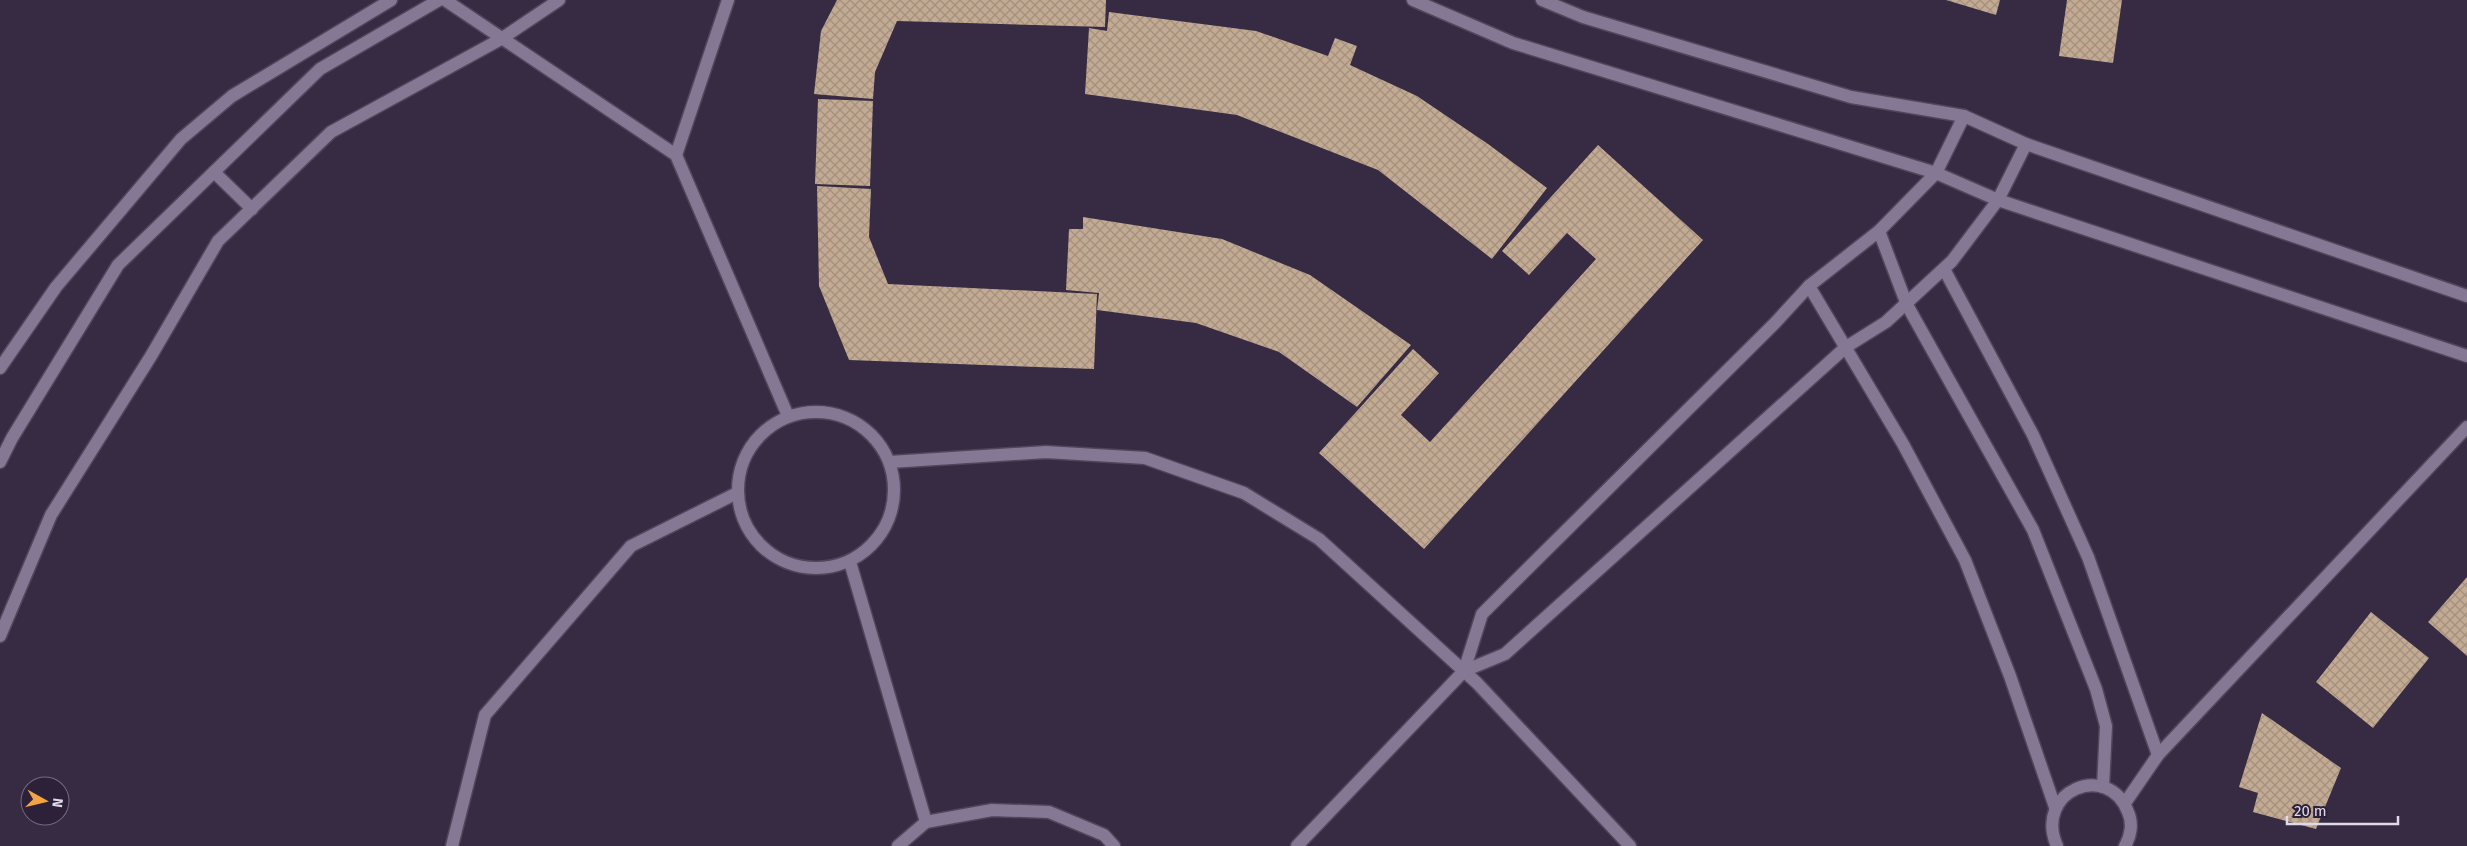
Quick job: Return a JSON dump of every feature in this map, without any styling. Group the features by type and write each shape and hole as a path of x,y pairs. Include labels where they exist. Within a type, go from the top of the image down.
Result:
{"street":[{"path":"0,368 56,287 181,139 232,96 391,0"},
{"path":"0,462 12,438 118,265 320,69 439,0"},
{"path":"445,0 676,155 788,416"},
{"path":"0,636 51,515 152,356 218,241 331,132 501,39 559,0"},
{"path":"676,155 728,0"},
{"path":"1413,0 1513,43 1936,174 1998,200 2467,356"},
{"path":"1542,0 1583,17 1851,97 1964,116 2026,144 2467,296"},
{"path":"1464,671 1482,614 1768,330 1808,286 1879,231 1936,174 1964,116"},
{"path":"1297,846 1464,671 1505,654 1846,347 1886,322 1907,305 1944,269 1998,200 2026,144"},
{"path":"214,172 252,209"},
{"path":"1879,231 1907,305 2033,530 2096,689 2106,726 2103,787"},
{"path":"1944,269 2033,435 2088,557 2158,755"},
{"path":"1808,286 1903,444 1966,560 2010,676 2055,808 2052,828 2057,846"},
{"path":"812,411 837,414 859,424 877,441 890,462 895,491 890,519 874,544 850,562 820,569 789,565 763,548 744,523 737,493 741,468 751,446 767,428 788,416 812,411"},
{"path":"2125,803 2158,755 2467,426"},
{"path":"890,462 1046,452 1145,458 1244,493 1320,539 1477,683 1630,846"},
{"path":"452,846 485,715 631,546 737,493"},
{"path":"850,562 926,822"},
{"path":"2055,808 2064,796 2075,789 2088,785 2103,787 2115,793 2125,803 2130,816 2131,830 2126,845"},
{"path":"898,846 926,822 992,810 1049,812 1104,835 1114,846"}],"building":[{"path":"837,0 1106,0 1105,27 897,21 875,72 873,99 814,94 821,31"},
{"path":"1946,0 2000,0 1996,15"},
{"path":"2067,0 2122,0 2113,63 2059,56"},
{"path":"1109,12 1256,31 1328,56 1335,38 1357,46 1350,65 1417,96 1488,144 1547,188 1492,259 1378,170 1237,115 1085,94 1089,28 1107,31"},
{"path":"818,99 873,101 870,186 815,184"},
{"path":"1598,145 1703,240 1424,549 1319,453 1413,349 1439,373 1401,415 1430,442 1596,259 1567,233 1529,275 1502,251"},
{"path":"817,186 871,189 869,237 888,284 1097,294 1094,369 849,360 819,286"},
{"path":"1083,217 1222,239 1310,275 1411,345 1357,407 1279,352 1196,323 1097,310 1099,293 1066,290 1069,229 1083,229"},
{"path":"2467,577 2467,656 2428,622"},
{"path":"2371,612 2429,658 2373,728 2316,682"},
{"path":"2262,713 2341,768 2316,829 2253,812 2258,793 2239,787"}]}
